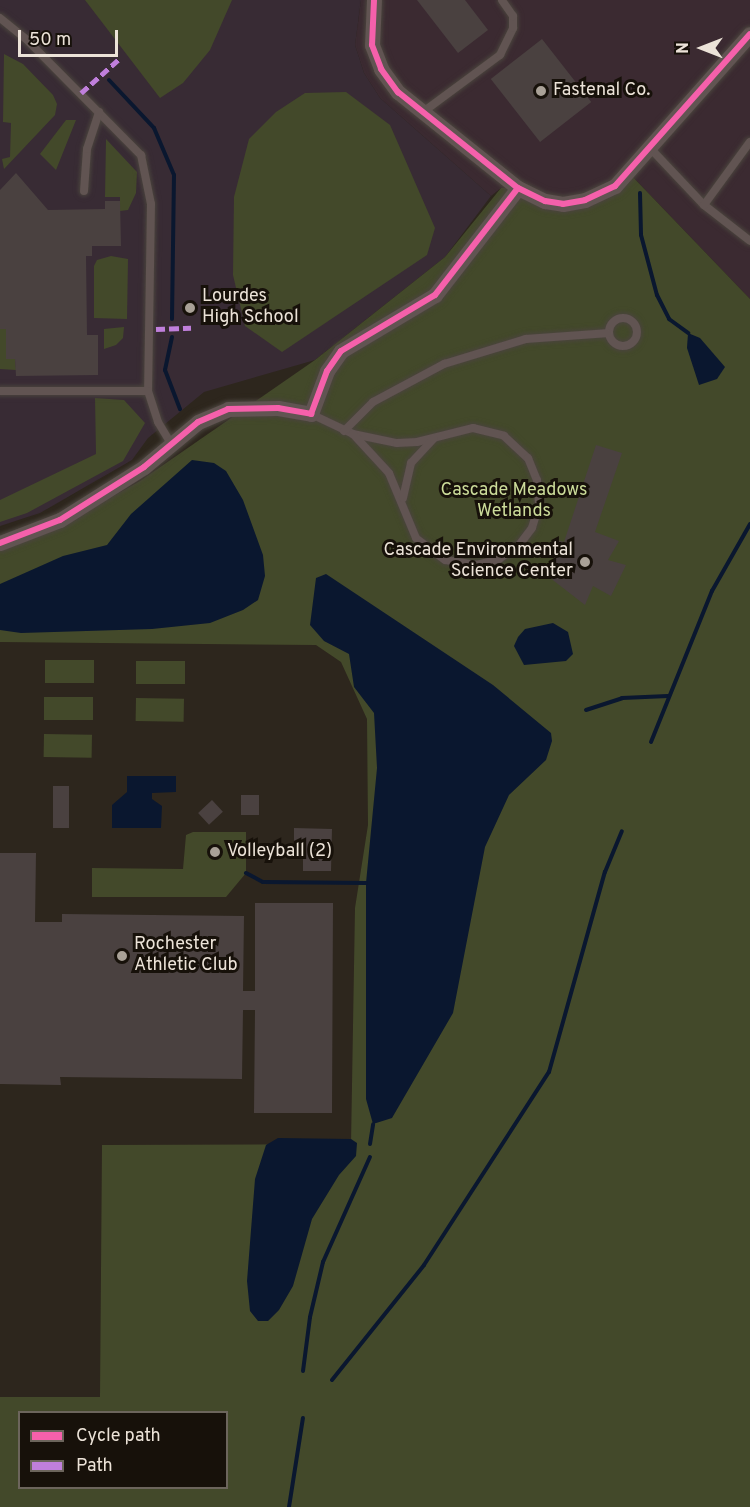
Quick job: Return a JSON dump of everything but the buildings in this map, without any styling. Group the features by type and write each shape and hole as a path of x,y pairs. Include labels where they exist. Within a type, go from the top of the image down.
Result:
{"street":[{"path":"374,0 371,30 381,69 422,114 519,188 552,203 585,200 615,186 651,149 750,34"},
{"path":"0,542 18,538 60,520 144,467 198,422 228,409 278,408 311,414 327,371 340,351 435,296 519,188"}],"lane":[{"path":"422,114 500,55 513,28 513,15 502,0"},
{"path":"0,18 141,155 148,176 151,204 148,391 155,416 171,444"},
{"path":"84,191 85,155 99,112"},
{"path":"704,205 750,142"},
{"path":"651,149 704,205 750,241"},
{"path":"348,432 373,402 444,364 526,339 609,333"},
{"path":"0,391 148,391"},
{"path":"311,414 348,432 397,443 437,437 460,429 484,429 504,436 520,448 533,469 539,491 532,528 519,545 499,559 477,565 454,563 434,554 416,538 389,473 348,432"},
{"path":"403,504 411,463 437,437"}],"shaded area":[{"name":"Lourdes High School","path":"0,0 361,0 355,45 364,73 380,98 491,196 445,257 315,360 204,392 148,438 132,460 40,513 0,526"},
{"path":"361,0 750,0 750,299 629,173 585,200 501,188 491,196 380,98 364,73 355,45"}],"green space":[{"path":"85,0 232,0 210,50 183,83 160,98"},
{"path":"4,54 23,64 53,95 57,104 55,115 4,169 2,159 10,157 11,123 3,122"},
{"path":"346,92 390,125 435,228 427,255 282,352 245,326 233,275 234,197 249,139 276,112 305,93"},
{"path":"66,120 76,120 56,170 40,154"},
{"path":"106,139 137,172 136,193 128,210 120,211 120,197 105,197"},
{"name":"Cascade Meadows Wetlands","path":"629,173 750,299 750,1507 0,1507 0,1397 100,1397 102,1145 351,1144 355,908 368,825 367,719 341,662 316,645 0,642 0,550 48,533 140,481 315,360 445,257 501,188 518,188 563,204"},
{"path":"111,256 128,259 127,319 94,318 94,266 97,260"},
{"path":"124,327 123,338 116,345 104,349 104,329"},
{"path":"0,329 6,329 6,359 15,359 16,370 0,369"},
{"path":"95,398 124,400 145,423 123,461 27,513 0,522 0,500 96,454"},
{"path":"45,660 94,660 94,683 45,683"},
{"path":"136,661 185,661 185,684 136,684"},
{"path":"44,697 93,697 93,720 44,720"},
{"path":"136,698 184,699 184,722 136,721"},
{"path":"44,734 92,735 92,758 44,757"},
{"path":"193,832 246,832 246,873 226,897 92,897 92,868 183,869 186,835"}],"water":[{"path":"688,333 700,338 725,367 717,379 699,385 687,348"},
{"path":"192,460 214,463 226,471 243,500 263,555 265,576 258,600 243,610 210,623 152,629 21,633 0,630 0,584 63,556 107,545 131,514"},
{"path":"326,574 493,685 551,733 552,741 546,760 509,795 485,847 453,1013 392,1118 373,1124 366,1099 366,883 377,768 374,713 354,687 349,654 324,641 310,625 316,578"},
{"path":"553,623 568,632 573,654 566,661 524,665 514,646 518,637 525,629"},
{"path":"127,776 176,776 176,792 152,793 152,799 162,806 161,828 112,828 112,805 127,792"},
{"path":"278,1138 351,1139 357,1143 356,1156 339,1175 312,1219 293,1286 279,1310 268,1321 258,1321 250,1311 247,1281 255,1179 266,1145"}],"waterway":[{"path":"109,80 154,128 174,175 172,319"},
{"path":"640,193 641,235 657,295 669,319 688,333"},
{"path":"172,337 165,370 180,409"},
{"path":"651,742 712,591 750,524"},
{"path":"586,710 622,698 668,696"},
{"path":"332,1380 424,1265 549,1072 605,872 622,831"},
{"path":"246,873 263,882 366,883"},
{"path":"370,1144 373,1124"},
{"path":"303,1371 310,1317 323,1262 370,1157"},
{"path":"289,1507 303,1418"}],"marked path":[{"path":"81,93 119,59"},
{"path":"156,329 191,328"}],"cycle path":[{"path":"374,0 372,45 381,69 398,92 518,188 545,201 563,204 585,200 615,186 750,34"},
{"path":"0,543 60,520 144,467 198,422 228,409 278,408 311,414 327,371 341,351 435,295 518,188"}],"place":[{"name":"Fastenal Co.","path":"541,91"},
{"name":"Lourdes High School","path":"190,308"},
{"name":"Cascade Environmental Science Center","path":"585,562"},
{"name":"Volleyball (2)","path":"215,852"},
{"name":"Rochester Athletic Club","path":"122,956"}]}
